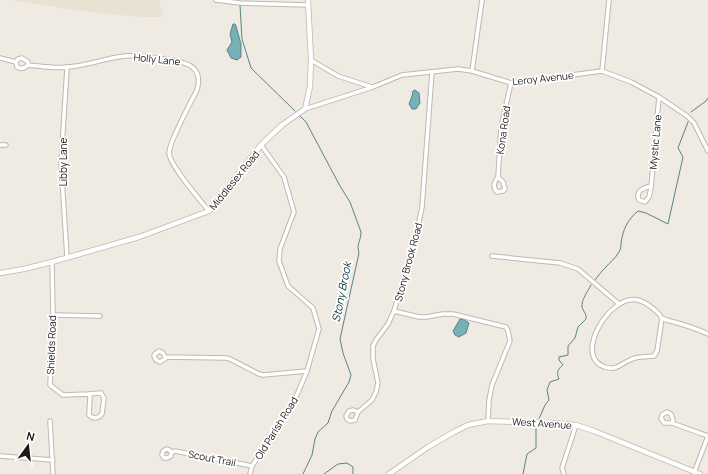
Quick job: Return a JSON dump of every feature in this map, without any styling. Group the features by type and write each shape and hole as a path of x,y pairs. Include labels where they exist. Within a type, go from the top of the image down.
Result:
{"main road":[{"path":"305,109 310,87 311,60 308,2"},
{"name":"Middlesex Road","path":"0,273 52,262 139,237 209,211 262,145 282,125 305,109"},
{"name":"West Avenue","path":"389,474 428,447 454,432 468,425 488,421 576,425 600,433 694,473 700,474"}],"street":[{"path":"216,0 240,3 308,2"},
{"path":"472,71 482,0"},
{"path":"609,0 602,70 631,82 660,97 687,116 694,123 708,151"},
{"name":"Holly Lane","path":"16,62 16,66 18,68 23,68 28,65 67,68 124,56 137,56 180,61 190,64 197,72 199,84 175,136 170,153 174,167 209,211"},
{"name":"Holly Lane","path":"0,58 16,62"},
{"name":"Holly Lane","path":"16,62 18,59 22,58 28,62 28,65"},
{"path":"311,60 338,76 373,87"},
{"name":"Libby Lane","path":"67,68 61,163 67,257"},
{"name":"Leroy Avenue","path":"305,109 373,87 402,75 458,69 472,71 511,83 602,70"},
{"name":"Stony Brook Road","path":"432,72 422,207 417,232 394,311 426,318 443,314 453,314 506,327 510,341 492,385 489,400 488,421"},
{"name":"Kona Road","path":"498,177 501,127 511,83"},
{"name":"Mystic Lane","path":"651,186 644,187 639,192 639,200 645,202 647,200 651,186 660,97"},
{"path":"0,145 6,145"},
{"name":"Old Parish Road","path":"250,474 252,466 293,404 307,371 319,329 314,308 288,286 279,262 280,249 294,212 284,177 262,145"},
{"path":"492,256 560,263 571,266 578,269 619,304"},
{"name":"Shields Road","path":"52,262 53,315 50,385 63,396 88,394 101,393 104,398 102,414 98,418 94,418 89,415 90,396 88,394"},
{"path":"662,318 657,351 654,356 640,357 630,360 617,368 604,367 596,360 592,351 593,340 600,323 619,304 626,300 637,300 651,307 662,318 708,334"},
{"path":"358,412 372,400 378,387 373,359 373,346 388,324 394,311"},
{"path":"53,315 100,316"},
{"path":"165,357 226,358 264,375 307,371"},
{"path":"50,421 53,474"},
{"path":"672,423 708,436 694,473"},
{"path":"564,474 562,468 576,425"},
{"name":"Scout Trail","path":"171,453 175,451 183,452 252,466"},
{"path":"0,456 53,460"}],"shaded area":[{"path":"10,0 159,0 163,17 140,17 89,12"}],"water":[{"path":"233,24 236,26 241,44 241,57 237,60 231,58 227,50 232,42 230,34"},
{"path":"415,90 419,93 420,103 416,109 412,109 409,104 413,91"},
{"path":"460,319 469,323 466,333 459,337 455,335 453,331"}],"waterway":[{"name":"Stony Brook","path":"240,5 242,39 251,68 295,111"},
{"path":"691,112 708,98"},
{"name":"Stony Brook","path":"300,116 306,122 350,202 361,232 358,247 359,253 340,339 343,353 351,375 349,382 332,411 328,423 318,432 312,455 303,474"},
{"path":"595,280 616,257 621,249 621,243 626,226 638,211 646,213 668,224 683,157 678,148 688,122"},
{"path":"539,419 545,405 549,400 547,390 550,382 559,379 558,371 563,365 559,360 559,357 568,355 568,346 575,338 578,327 586,319 582,304 591,285"},
{"path":"523,474 527,454 536,448 536,427"},
{"name":"Stony Brook","path":"324,474 338,464 347,463 353,467 353,474"}]}
